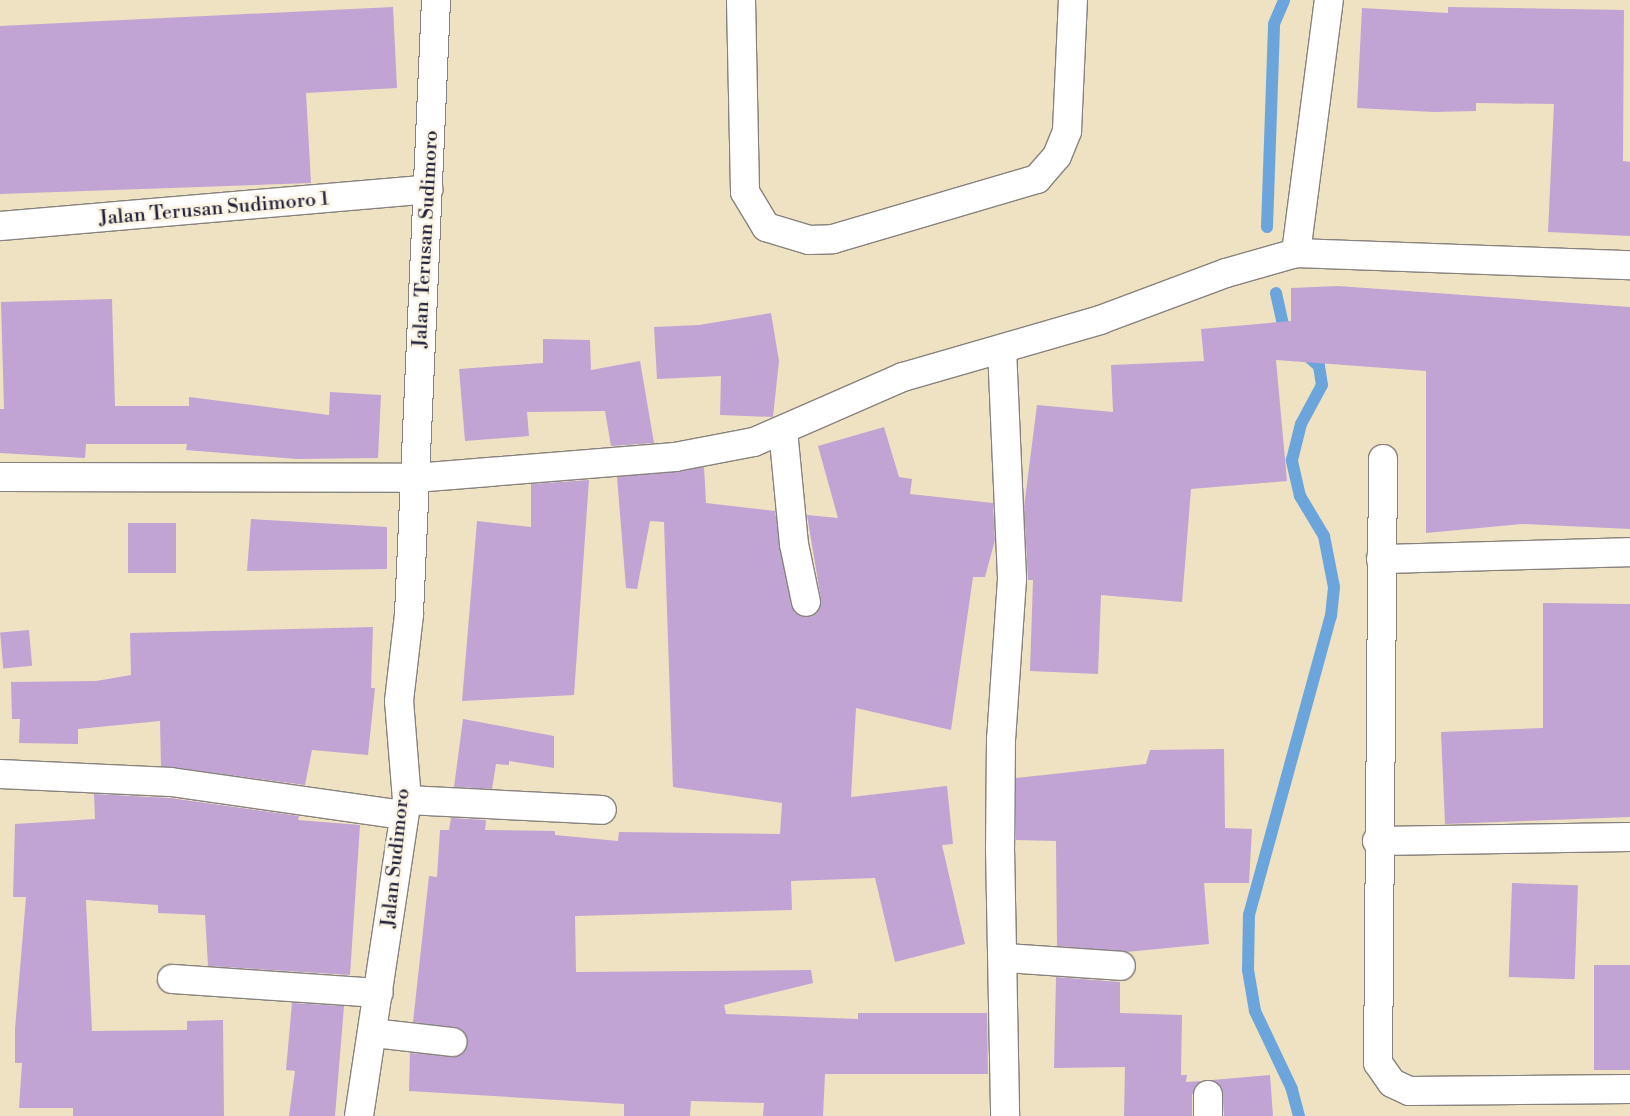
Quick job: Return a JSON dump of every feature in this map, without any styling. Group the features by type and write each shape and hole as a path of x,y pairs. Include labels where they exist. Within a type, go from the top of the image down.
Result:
{"street":[{"name":"Jalan Terusan Sudimoro","path":"415,478 436,0"},
{"path":"742,0 745,192 766,228 809,240 833,239 1037,179 1057,156 1068,131 1073,0"},
{"path":"1296,253 1329,0"},
{"name":"Jalan Terusan Sudimoro 1","path":"0,226 428,189"},
{"path":"0,477 415,478 617,463 745,444 783,430 903,377 1002,349 1296,253 1630,265"},
{"path":"1002,349 1012,579 1001,739 1005,958 1005,1116"},
{"path":"783,430 794,544 806,602"},
{"path":"1383,459 1375,1040 1378,1063 1392,1083 1409,1091 1630,1089"},
{"name":"Jalan Sudimoro","path":"359,1116 379,993 405,807 400,701 409,614 415,478"},
{"path":"1381,559 1630,552"},
{"path":"0,774 171,782 405,807 602,810"},
{"path":"1377,841 1630,837"},
{"path":"1005,958 1121,966"},
{"path":"172,979 379,993"},
{"path":"373,1033 452,1042"}],"building":[{"path":"393,7 397,88 306,93 311,183 0,194 0,26"},
{"path":"1448,7 1624,10 1623,161 1630,162 1630,236 1548,232 1554,104 1476,103 1476,111 1434,112 1357,108 1362,8 1448,13"},
{"path":"1338,286 1630,307 1630,529 1522,524 1426,533 1426,371 1276,360 1287,481 1191,489 1182,602 1101,595 1098,674 1030,671 1033,580 1028,580 1024,507 1037,405 1113,412 1111,365 1204,361 1201,329 1291,321 1291,288"},
{"path":"112,299 115,406 189,406 189,397 329,415 330,392 381,395 378,458 297,459 186,450 187,444 86,444 85,458 0,453 0,409 4,409 1,302"},
{"path":"771,313 779,361 773,417 720,415 721,376 657,379 654,327 699,325"},
{"path":"543,339 590,340 591,370 640,361 654,443 611,446 605,411 527,412 529,436 465,441 459,369 543,363"},
{"path":"884,427 899,477 912,479 910,494 993,503 995,540 985,577 973,577 951,730 856,708 851,797 947,786 953,844 942,845 965,944 895,962 875,878 791,881 792,910 575,916 576,972 811,970 813,983 724,1005 726,1014 858,1019 858,1013 987,1013 988,1074 825,1074 823,1116 763,1116 764,1103 691,1101 690,1116 624,1116 624,1104 409,1091 410,1053 458,1056 467,1044 461,1029 413,1022 429,876 437,877 440,830 449,830 451,818 486,820 485,830 555,831 555,835 618,841 619,832 780,834 782,803 673,787 664,522 650,521 637,589 626,588 617,477 704,467 706,503 775,511 791,605 795,613 809,617 817,613 821,599 807,515 838,518 818,446"},
{"path":"589,480 574,695 462,701 477,521 531,527 531,484"},
{"path":"251,519 387,527 387,569 247,571"},
{"path":"128,523 176,523 176,573 128,573"},
{"path":"1543,603 1630,604 1630,817 1445,824 1441,732 1543,728"},
{"path":"373,627 371,688 375,688 368,755 312,750 305,785 161,766 160,721 78,729 78,744 19,743 20,719 12,719 11,682 96,681 131,675 130,633"},
{"path":"29,630 32,666 3,668 0,633"},
{"path":"463,719 554,736 554,768 509,761 509,765 496,764 492,789 454,787"},
{"path":"1224,749 1225,828 1252,829 1249,883 1204,883 1209,944 1126,952 1057,946 1056,841 1016,840 1016,778 1146,764 1150,750"},
{"path":"94,794 170,798 299,816 298,820 360,825 350,975 208,966 205,915 158,913 158,905 86,900 92,1031 187,1030 187,1021 223,1020 224,1116 73,1116 73,1108 19,1108 22,1063 15,1063 15,1029 26,897 13,897 15,824 95,819"},
{"path":"1512,883 1578,885 1575,979 1509,977"},
{"path":"1594,965 1630,965 1630,1070 1594,1070"},
{"path":"1056,977 1120,982 1120,1013 1182,1015 1181,1075 1187,1075 1186,1082 1201,1081 1192,1095 1192,1116 1124,1116 1125,1067 1054,1068"},
{"path":"292,1003 344,1006 335,1116 289,1116 295,1071 286,1070"},
{"path":"1270,1075 1273,1116 1224,1116 1222,1088 1212,1080"}],"waterway":[{"path":"1267,227 1274,24 1284,0"},
{"path":"1276,293 1286,338"},
{"path":"1299,1116 1292,1089 1255,1011 1248,970 1249,915 1331,616 1334,587 1324,536 1300,496 1292,460 1301,424 1322,385 1319,366 1303,352"}]}
